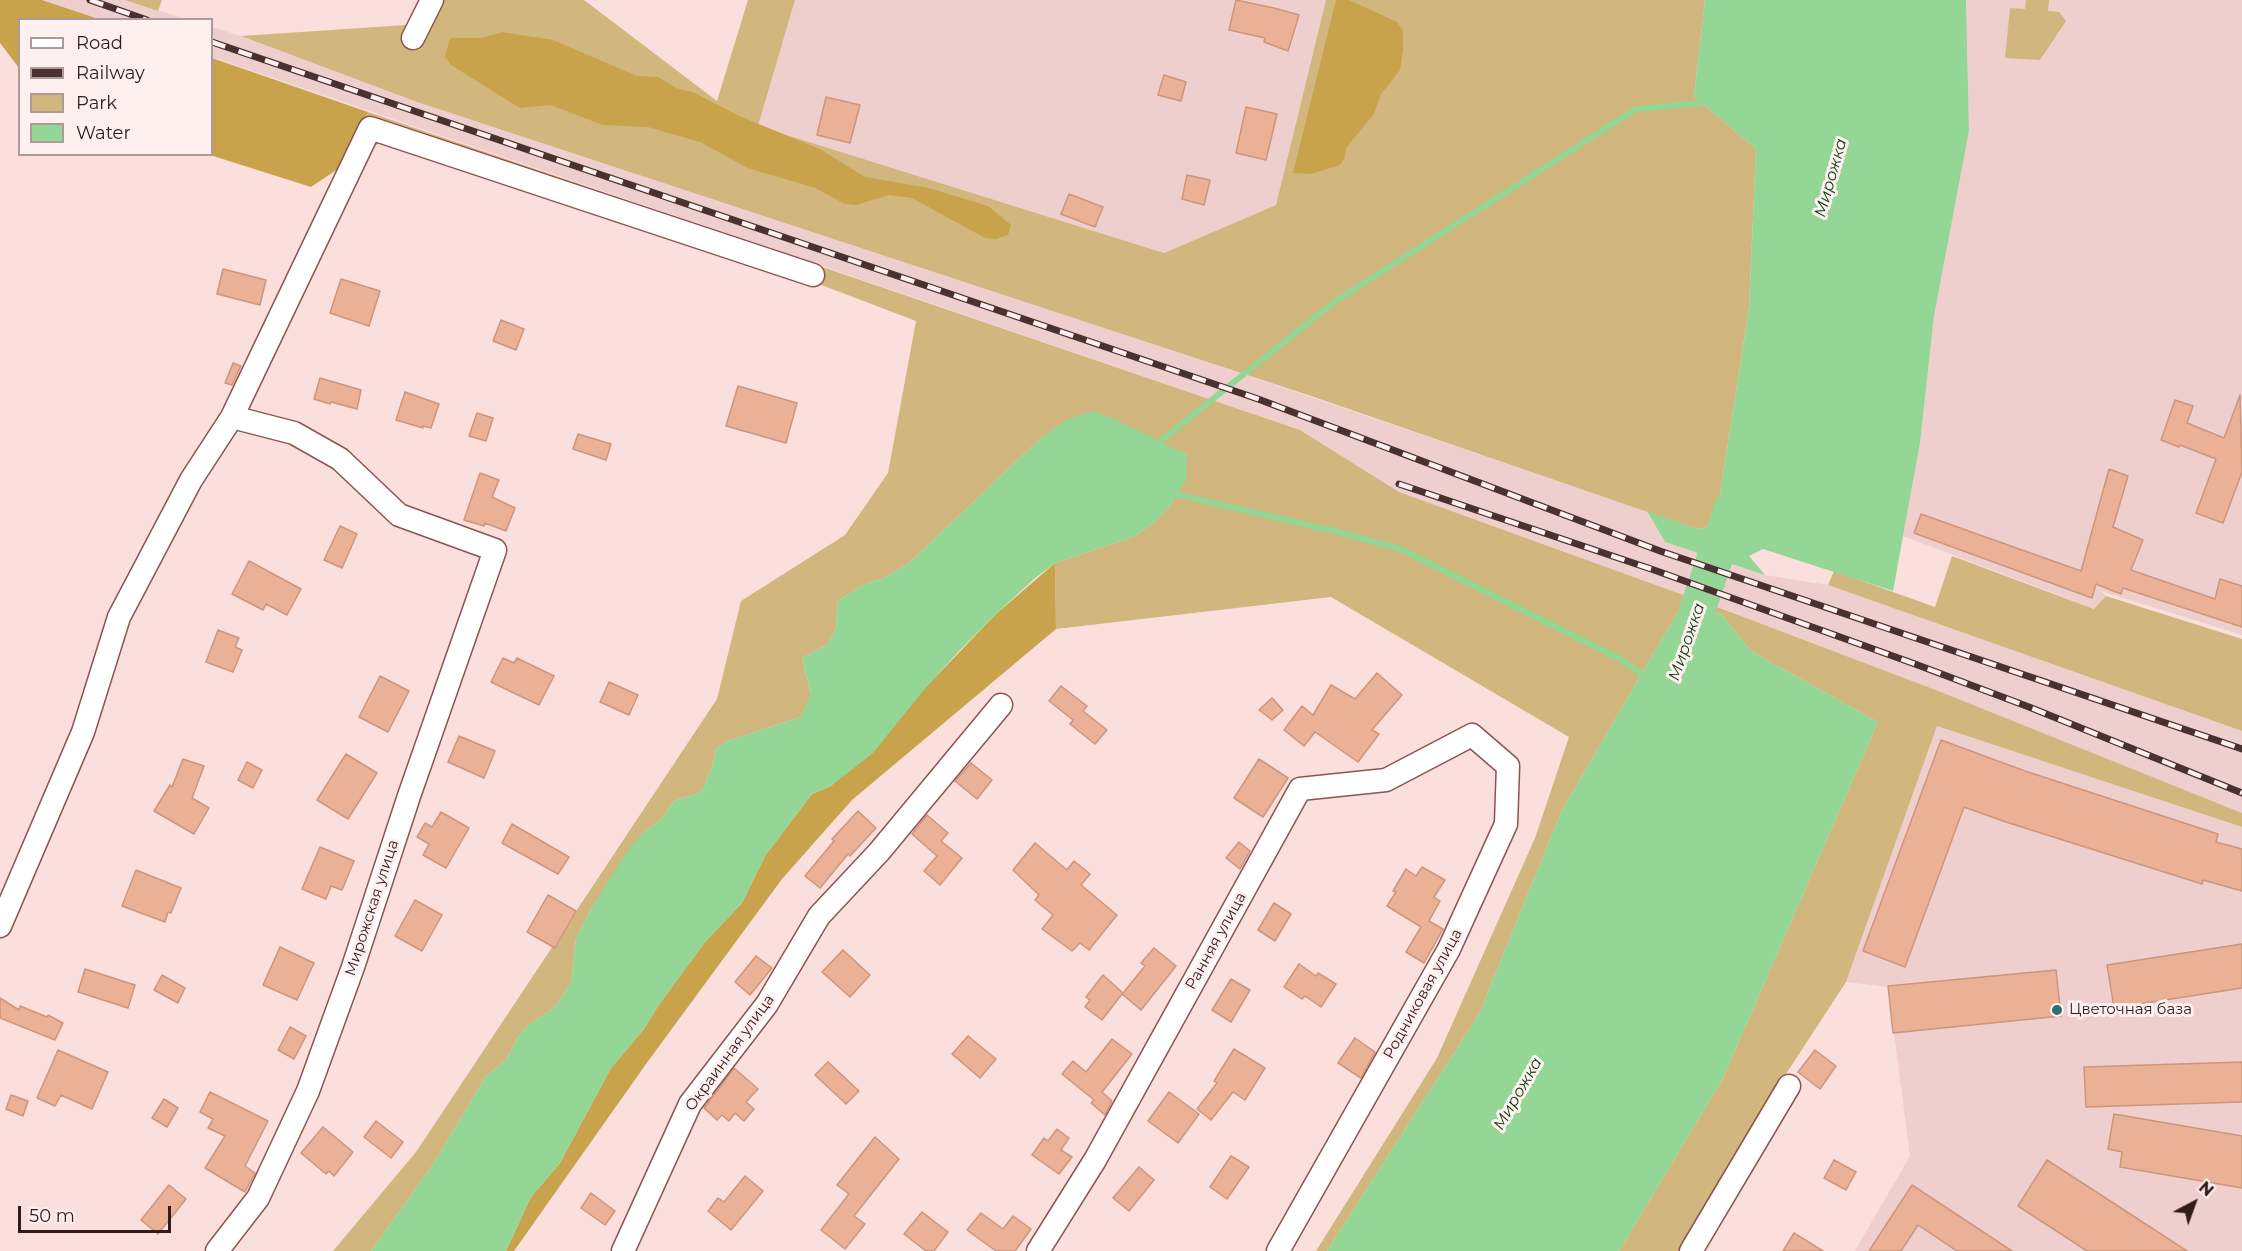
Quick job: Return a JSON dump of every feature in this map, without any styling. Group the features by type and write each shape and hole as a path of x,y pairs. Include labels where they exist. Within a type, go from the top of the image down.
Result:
{"street":[{"path":"414,38 432,0"},
{"path":"0,926 82,732 119,617 191,480 232,417 370,129 813,275"},
{"name":"Мирожская улица","path":"217,1251 258,1198 308,1091 353,967 409,796 495,550 399,515 340,459 294,433 232,417"},
{"name":"Окраинная улица","path":"623,1251 690,1104 767,1004 819,916 879,852 1001,705"},
{"name":"Ранняя улица","path":"1038,1251 1095,1160 1300,789 1386,780 1472,735"},
{"name":"Родниковая улица","path":"1278,1251 1449,949 1506,824 1508,766 1472,735"},
{"path":"1691,1251 1789,1086"}],"shaded area":[{"path":"0,0 42,0 96,18 18,18 18,67 0,43"},
{"path":"43,0 125,0 183,18 97,18"},
{"path":"795,0 1326,0 1276,205 1164,253 758,126"},
{"path":"1336,0 1349,0 1397,22 1403,31 1400,70 1381,94 1374,114 1346,148 1345,157 1340,165 1311,174 1293,173"},
{"path":"1966,0 2242,0 2242,635 2101,591 2106,596 2095,609 1903,536 1920,443 1934,316 1969,131"},
{"path":"213,27 417,102 1169,349 1647,511 1665,542 1765,575 1828,585 2242,731 2242,813 1941,692 1733,613 1399,492 1300,430 213,57"},
{"path":"502,32 553,40 637,76 658,77 676,88 695,93 739,116 820,149 865,177 929,188 988,206 1011,225 1008,235 996,239 985,238 912,198 889,195 856,205 845,204 815,188 748,168 700,142 648,127 603,125 550,105 520,108 451,65 445,57 450,38 482,38"},
{"path":"213,58 368,112 341,167 311,187 213,156"},
{"path":"1055,563 1056,629 852,800 782,879 646,1064 514,1251 506,1251 531,1197 560,1163 611,1068 644,1029 705,942 742,903 765,856 812,794 831,786 995,615"},
{"path":"1937,726 2242,827 2242,1251 1855,1251 1910,1156 1888,987 1846,982"}],"green space":[{"path":"125,0 162,0 158,11"},
{"path":"444,0 584,0 717,101 748,0 795,0 758,126 1164,253 1276,205 1326,0 1705,0 1694,96 1756,149 1749,308 1715,526 1697,529 1311,396 417,102 241,36 406,25 430,27"},
{"path":"2026,0 2049,0 2048,11 2059,12 2066,21 2040,60 2005,58 2010,8 2025,9"},
{"path":"368,112 1300,430 1399,492 1733,613 1941,692 2242,813 2242,827 1937,726 1846,982 1786,1074 1798,1083 1692,1251 1619,1251 1723,1078 1878,722 1751,651 1722,615 1683,603 1562,810 1479,1014 1327,1251 1316,1251 1437,1058 1535,838 1569,737 1331,597 1056,629 1055,563 1133,537 1155,522 1172,503 1187,455 1163,444 1044,435 909,563 886,577 861,586 838,601 836,628 828,644 802,658 811,694 801,717 727,741 716,749 704,788 699,793 674,801 662,818 641,835 592,907 576,938 571,983 554,1008 528,1025 519,1035 506,1060 486,1076 432,1166 371,1251 333,1251 416,1152 717,699 741,601 845,535 888,473 916,321 811,281 383,141 341,167"},
{"path":"1952,556 2094,609 2106,596 2242,639 2242,731 1828,585 1834,571 1935,607"}],"water":[{"path":"1705,0 1966,0 1969,131 1934,316 1920,443 1893,591 1763,549 1749,556 1765,575 1665,542 1647,511 1697,529 1715,526 1749,308 1756,149 1694,96"},
{"path":"1092,411 1117,420 1187,455 1186,480 1172,503 1155,522 1133,537 1055,563 1034,579 958,652 873,753 831,786 812,794 765,856 742,903 705,942 644,1029 611,1068 560,1163 531,1197 506,1251 371,1251 432,1166 486,1076 506,1060 519,1035 528,1025 554,1008 571,983 576,938 592,907 628,850 641,835 662,818 674,801 699,793 704,788 716,749 727,741 801,717 811,693 802,658 828,644 836,628 838,601 861,586 886,577 909,563 1044,435 1067,420"},
{"path":"1683,603 1722,615 1751,651 1878,722 1723,1078 1619,1251 1327,1251 1479,1014 1562,810"}],"building":[{"path":"1236,0 1299,15 1288,51 1264,42 1265,38 1229,30"},
{"path":"1164,75 1186,82 1181,101 1158,95"},
{"path":"826,97 860,105 850,143 817,135"},
{"path":"1246,107 1277,114 1266,160 1236,153"},
{"path":"1187,175 1210,180 1204,205 1182,199"},
{"path":"1069,194 1103,207 1095,227 1061,214"},
{"path":"223,269 266,280 260,305 217,294"},
{"path":"341,279 380,291 369,326 330,313"},
{"path":"501,320 524,329 516,350 493,341"},
{"path":"233,363 241,366 232,385 225,383"},
{"path":"320,378 361,390 357,409 314,399"},
{"path":"738,386 797,403 786,443 726,426"},
{"path":"405,392 439,404 431,428 396,420"},
{"path":"2240,395 2242,472 2223,523 2196,513 2216,459 2161,440 2175,400 2193,406 2187,423 2224,438"},
{"path":"477,413 493,418 486,441 469,436"},
{"path":"578,434 611,444 606,460 573,449"},
{"path":"2109,469 2128,476 2113,527 2143,540 2131,570 2215,599 2220,579 2242,586 2242,627 2123,588 2121,594 2096,584 2092,598 1914,533 1921,514 2081,571"},
{"path":"480,473 499,480 492,497 515,508 506,531 485,523 484,526 464,520"},
{"path":"340,526 357,534 342,568 324,560"},
{"path":"249,561 301,589 287,615 266,604 263,610 232,594"},
{"path":"218,630 239,638 235,647 242,650 233,672 206,662"},
{"path":"503,658 514,663 517,658 554,676 539,705 491,682"},
{"path":"1377,673 1402,695 1372,730 1379,734 1358,762 1315,732 1304,746 1284,730 1302,706 1313,715 1331,685 1355,699"},
{"path":"380,676 409,691 388,732 359,717"},
{"path":"609,682 638,695 629,715 600,702"},
{"path":"1061,686 1087,706 1083,711 1107,730 1095,744 1070,724 1073,720 1049,701"},
{"path":"1272,698 1283,710 1272,720 1259,710"},
{"path":"459,736 495,751 484,778 448,762"},
{"path":"1941,740 2025,771 2218,834 2216,842 2242,849 2242,891 2203,880 2202,884 1964,807 1905,967 1863,951"},
{"path":"346,754 377,773 348,819 317,800"},
{"path":"183,759 204,766 192,798 209,808 194,834 154,811 170,785 172,787"},
{"path":"1259,759 1288,778 1263,817 1234,798"},
{"path":"247,762 262,770 253,788 238,780"},
{"path":"971,763 992,780 977,799 955,781"},
{"path":"858,811 876,828 850,856 848,854 820,888 805,876 834,841 832,839"},
{"path":"441,812 469,828 446,868 423,855 429,844 417,837 425,823 432,827"},
{"path":"927,815 948,833 941,841 962,858 940,885 924,871 937,856 912,834"},
{"path":"512,824 569,857 558,874 502,843"},
{"path":"1239,842 1250,851 1240,869 1226,858"},
{"path":"1035,843 1067,870 1074,861 1090,874 1081,885 1117,915 1089,950 1080,943 1072,951 1042,929 1053,915 1035,900 1039,895 1013,870"},
{"path":"320,847 354,861 342,890 331,886 326,899 302,889"},
{"path":"1422,867 1445,880 1434,897 1440,901 1429,921 1443,929 1424,963 1406,952 1421,927 1387,906 1406,869 1416,876"},
{"path":"136,870 181,888 165,922 122,906"},
{"path":"548,895 576,911 555,948 527,932"},
{"path":"415,900 442,915 422,951 395,936"},
{"path":"1274,903 1291,914 1275,941 1258,930"},
{"path":"2242,944 2242,988 2114,1008 2107,965"},
{"path":"280,947 314,963 297,1000 263,985"},
{"path":"1154,948 1176,966 1141,1010 1122,994 1102,1020 1085,1007 1090,1000 1086,997 1103,975 1123,993 1145,966 1141,963"},
{"path":"843,950 870,975 850,997 822,972"},
{"path":"756,956 772,968 750,995 735,982"},
{"path":"1299,964 1316,976 1318,973 1336,984 1321,1007 1305,996 1302,999 1284,987"},
{"path":"85,969 135,985 128,1008 78,992"},
{"path":"2056,970 2061,1016 1893,1033 1888,986"},
{"path":"162,975 185,988 178,1003 154,990"},
{"path":"1231,979 1250,990 1231,1022 1212,1010"},
{"path":"0,998 19,1010 20,1006 47,1017 48,1015 63,1023 55,1040 0,1018"},
{"path":"290,1027 306,1036 294,1059 278,1050"},
{"path":"968,1036 996,1059 980,1078 952,1054"},
{"path":"1355,1038 1375,1052 1361,1078 1338,1063"},
{"path":"1112,1039 1132,1054 1102,1092 1112,1101 1105,1115 1091,1103 1094,1100 1062,1074 1073,1061 1086,1072"},
{"path":"1234,1049 1265,1068 1245,1100 1233,1092 1211,1120 1197,1109 1217,1083 1214,1081"},
{"path":"58,1050 108,1072 92,1109 61,1095 55,1106 37,1098"},
{"path":"1815,1050 1836,1066 1820,1089 1798,1072"},
{"path":"828,1062 859,1091 846,1104 815,1075"},
{"path":"2242,1062 2242,1102 2086,1107 2084,1067"},
{"path":"734,1068 758,1089 746,1102 754,1109 744,1121 735,1113 729,1121 722,1115 717,1120 704,1108"},
{"path":"210,1092 268,1121 245,1166 255,1173 245,1192 205,1168 225,1136 208,1128 213,1119 200,1112"},
{"path":"1169,1092 1199,1114 1178,1143 1148,1121"},
{"path":"11,1095 28,1101 23,1116 6,1109"},
{"path":"164,1099 178,1108 167,1127 152,1118"},
{"path":"2114,1114 2242,1136 2242,1188 2120,1167 2122,1152 2108,1149"},
{"path":"376,1121 403,1142 391,1158 364,1137"},
{"path":"323,1127 353,1152 334,1176 329,1171 326,1174 301,1153"},
{"path":"1057,1129 1069,1138 1061,1150 1072,1157 1059,1174 1032,1155 1044,1138 1048,1141"},
{"path":"875,1137 899,1159 854,1216 865,1224 845,1249 821,1230 849,1194 837,1185"},
{"path":"1231,1156 1249,1167 1227,1199 1210,1187"},
{"path":"1834,1160 1856,1172 1846,1190 1824,1178"},
{"path":"2047,1160 2187,1251 2087,1251 2018,1206"},
{"path":"1139,1167 1154,1180 1129,1211 1113,1198"},
{"path":"745,1176 763,1191 731,1230 708,1211 718,1198 724,1202"},
{"path":"169,1185 186,1199 158,1234 141,1220"},
{"path":"1912,1185 2012,1251 1957,1251 1918,1225 1901,1251 1869,1251"},
{"path":"591,1193 615,1211 605,1225 581,1208"},
{"path":"922,1212 948,1232 934,1251 926,1251 904,1234"},
{"path":"981,1213 1003,1229 1013,1216 1031,1229 1015,1251 996,1251 967,1230"},
{"path":"1794,1233 1823,1251 1783,1251"}],"waterway":[{"path":"1154,446 1334,302 1636,109 1709,102"},
{"path":"1170,493 1343,533 1403,550 1622,660 1646,677"},
{"name":"Мирожка","path":"1683,652 1731,511"}],"railway":[{"path":"90,0 141,18"},
{"path":"213,42 1258,399 1660,551 2242,749"},
{"path":"1399,484 1654,570 1915,664 2029,707 2242,793"}],"place":[{"name":"Цветочная база","path":"2057,1010"}]}
